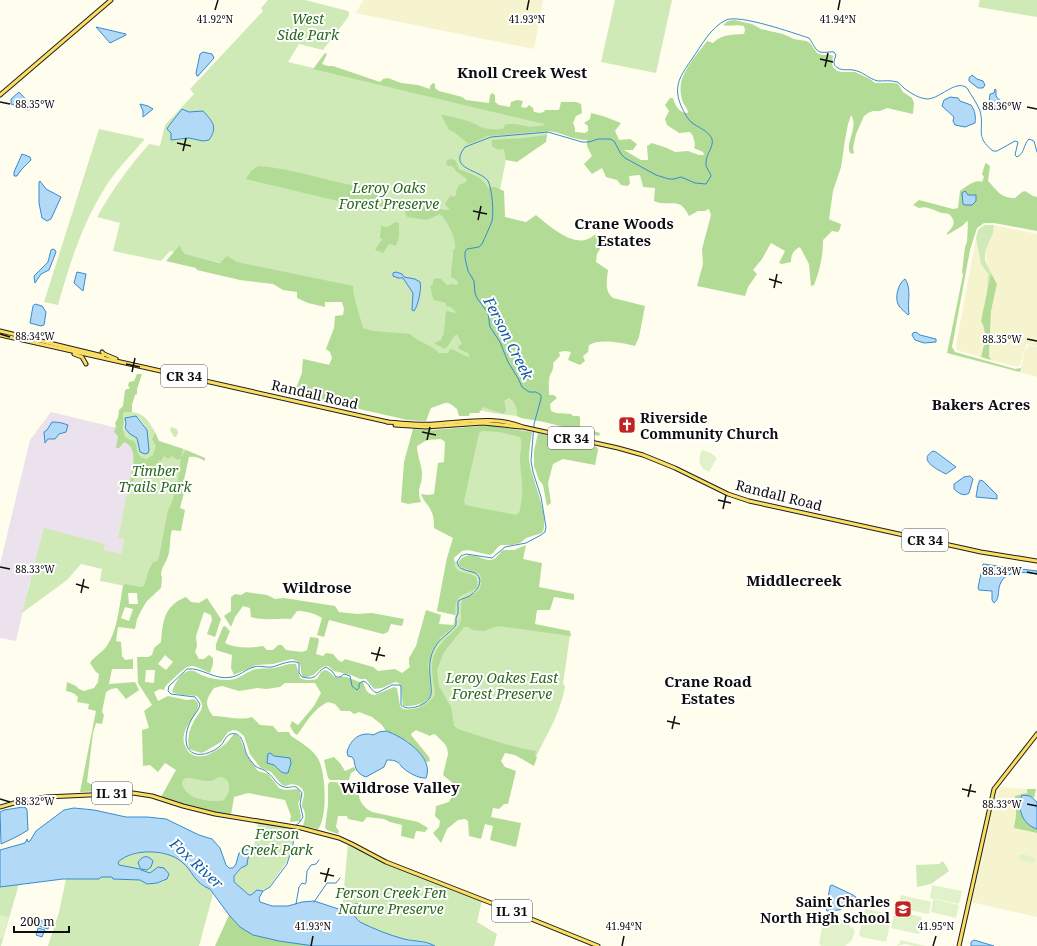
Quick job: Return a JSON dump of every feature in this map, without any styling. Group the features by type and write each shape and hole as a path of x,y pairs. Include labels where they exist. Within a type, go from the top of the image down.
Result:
{"main road":[{"path":"0,95 111,0"},
{"name":"CR 34","path":"0,331 116,359"},
{"name":"CR 34","path":"0,335 131,364"},
{"path":"61,349 82,357 86,364"},
{"name":"CR 34","path":"102,352 131,364"},
{"name":"Randall Road","path":"131,364 395,425 436,427 483,423 523,427 643,455 728,494 749,501 973,550 1037,561"},
{"path":"959,946 994,789 1037,734"},
{"name":"IL 31","path":"0,807 30,799 52,796 133,793 159,798 215,814 292,826 338,838 386,862 598,946"}],"shaded area":[{"path":"364,0 543,0 534,49 355,13"},
{"path":"994,225 1037,234 1037,346 1026,345 1018,367 991,360 989,356 991,311 997,284 988,267 985,252 993,233"},
{"path":"976,238 981,264 989,276 987,295 981,321 985,327 985,332 981,357 959,351 956,345"},
{"path":"1029,345 1037,347 1037,377 1020,372 1025,350"},
{"path":"51,412 130,431 139,436 118,538 124,539 121,555 104,550 105,544 80,538 30,580 16,641 0,638 0,564 30,440"},
{"path":"996,787 1027,789 1027,793 1015,810 1016,815 1014,828 1037,833 1037,917 971,902"}],"green space":[{"name":"Leroy Oaks Forest Preserve","path":"268,0 305,0 348,11 349,13 349,16 323,50 299,44 288,62 549,124 547,137 510,141 491,232 534,333 517,416 493,413 431,400 426,421 408,420 294,394 302,373 303,359 334,366 349,292 170,251 161,261 113,251 120,223 97,217 109,197 149,144 160,146 165,125 194,94 190,89 263,11 261,8"},
{"path":"615,0 672,0 656,73 601,62"},
{"path":"980,0 1037,0 1037,17 978,7"},
{"path":"734,20 752,24 761,29 783,34 794,39 806,41 810,43 817,53 833,56 832,64 837,71 855,72 875,83 898,84 903,92 912,98 914,103 913,114 887,108 880,111 873,111 864,116 856,134 853,148 854,154 850,153 849,149 854,124 851,115 848,124 841,167 833,191 829,219 841,224 840,229 838,232 832,231 823,240 819,268 814,285 811,286 809,264 800,247 793,253 791,262 782,264 779,263 785,251 771,243 762,259 753,270 757,274 748,287 745,296 697,286 703,264 702,249 711,215 709,209 705,211 698,211 689,216 682,206 678,204 660,203 654,201 655,188 643,187 640,175 629,176 630,183 628,186 621,185 617,180 606,177 602,168 592,174 584,164 592,156 587,146 587,140 577,139 548,131 488,136 469,144 457,134 449,130 441,115 463,120 481,128 489,129 503,129 505,125 509,124 531,127 545,125 313,69 325,53 327,54 322,64 328,66 333,66 380,82 383,79 388,78 401,83 418,85 430,89 430,86 433,83 435,84 435,88 439,91 462,97 466,100 489,103 490,95 492,93 495,95 495,102 499,105 510,107 511,102 517,100 523,101 521,107 526,108 529,105 533,108 534,112 540,113 544,112 545,110 559,110 561,102 576,102 581,104 582,113 576,116 573,123 575,132 585,133 588,131 588,126 584,123 590,119 591,113 621,123 615,131 619,140 630,139 637,144 633,150 624,150 641,160 648,160 647,146 652,143 675,152 688,151 699,155 704,155 703,152 694,148 695,144 693,136 690,132 679,133 667,125 665,119 669,111 665,105 670,98 673,98 678,109 688,113 681,91 681,83 687,68 707,41 713,43 723,36 744,34 744,26 723,25 728,21"},
{"path":"99,129 145,139 112,177 95,205 76,247 58,305 44,302"},
{"path":"547,135 546,142 517,162 506,160 504,149 498,149 492,146 492,140"},
{"path":"447,160 455,160 459,169 480,178 488,188 495,187 504,191 505,217 526,222 536,215 565,236 572,239 586,240 596,234 604,242 597,254 596,262 608,270 607,289 610,295 613,298 645,306 639,337 635,346 605,341 593,343 589,345 588,352 583,356 585,361 580,365 568,360 571,352 565,351 559,352 560,356 553,363 549,380 549,395 554,395 557,398 550,404 551,411 579,416 580,427 600,433 599,436 544,422 521,418 517,416 516,406 509,398 504,401 506,409 504,414 483,407 479,413 470,413 469,416 459,416 457,409 448,402 431,408 426,421 408,420 294,394 302,373 303,359 329,365 332,358 330,352 326,349 334,328 335,316 343,315 344,309 342,302 325,302 325,307 308,303 297,298 297,292 283,290 273,284 240,280 166,261 180,245 185,254 220,263 227,256 237,262 353,286 355,301 363,328 373,331 410,334 439,353 448,353 450,349 470,357 468,353 459,349 458,346 462,344 457,334 453,337 445,349 435,344 441,340 444,332 446,311 457,313 451,307 446,306 446,303 434,300 430,286 433,284 435,278 441,279 447,285 457,285 458,282 451,277 453,250 455,249 455,244 451,230 440,214 427,220 407,217 403,200 450,210 445,204 450,196 454,197 456,195 459,185 466,182 467,179 457,172 452,166 448,166 446,164"},
{"path":"986,163 990,166 988,181 997,191 1006,197 1015,198 1025,191 1037,197 1037,231 994,223 984,223 977,228 970,250 952,347 955,352 1015,369 1021,368 1020,372 947,353 963,275 962,272 967,242 968,222 967,221 962,226 947,235 954,224 953,219 949,214 928,208 919,208 913,205 919,200 953,209 958,208 960,191 974,182 982,182 984,177 982,174"},
{"path":"258,166 287,170 372,189 372,191 386,194 386,208 384,212 246,179 251,171"},
{"path":"395,222 399,223 399,237 396,246 389,244 383,253 375,250 383,240 380,238 381,226 388,227"},
{"path":"984,225 994,225 993,233 985,252 985,260 991,273 987,295 988,274 981,264 976,238 978,230"},
{"path":"991,273 997,284 991,311 989,356 991,360 981,357 985,334 981,321"},
{"path":"137,374 142,374 137,389 137,394 135,395 132,405 132,412 125,412 123,414 123,429 125,437 135,442 139,455 147,459 153,455 156,446 152,439 155,432 159,441 183,449 181,457 186,450 205,458 205,461 189,457 182,489 184,493 180,508 185,510 181,531 172,530 169,553 161,572 161,588 147,601 137,619 135,629 118,627 116,641 121,642 122,656 125,660 133,659 133,669 112,669 109,684 135,682 139,690 126,699 117,688 106,692 102,712 104,715 102,724 96,723 93,733 87,782 97,787 111,787 110,791 80,792 96,711 88,709 89,704 77,702 78,697 73,693 66,691 67,682 84,691 94,688 98,682 99,674 90,663 106,647 113,634 118,618 123,586 125,584 140,587 144,586 153,562 157,561 159,557 168,510 177,484 181,458 178,460 172,456 168,459 164,456 161,461 159,460 159,464 156,469 149,471 145,467 136,468 131,490 127,494 134,458 129,446 124,442 119,448 116,448 118,436 114,432 119,410 123,406 125,390 130,388 128,386 129,382 134,381","holes":["128,593 137,593 138,604 129,604","125,607 133,609 129,621 121,618"]},
{"name":"Timber Trails Park","path":"125,412 138,413 145,418 155,432 152,439 187,450 156,592 100,581 102,569 81,564 67,580 22,613 44,528 105,544 104,550 121,554 124,539 118,538 136,446 124,435 125,424 123,414","holes":["133,416 139,418 145,426 137,438 130,434 125,428 125,418"]},
{"path":"494,426 532,432 529,460 544,518 542,533 526,538 520,543 501,545 490,555 468,550 462,551 454,558 456,568 460,572 476,577 477,583 477,587 475,589 461,596 457,601 455,615 437,611 447,558 453,538 434,528 432,513 421,494 434,494 438,463 444,462 445,442 441,439 427,440 417,446 422,471 419,490 421,502 408,504 401,502 404,462 413,429 432,430","holes":["482,431 500,432 520,437 521,439 520,459 522,498 519,513 516,515 465,505 464,501 479,433"]},
{"path":"171,427 177,429 178,433 176,437 174,437 170,430"},
{"path":"478,430 490,430 530,437 530,473 544,523 461,506"},
{"path":"538,433 597,447 598,450 595,465 563,459 553,464 548,483 551,503 547,506 543,485 539,480 534,466 534,451"},
{"path":"702,450 711,453 717,458 709,472 701,466 699,460"},
{"path":"526,545 523,559 542,563 539,587 574,594 574,600 554,597 550,610 537,610 535,624 570,631 571,636 498,626 484,631 472,630 468,627 464,627 444,652 437,670 439,686 451,707 454,726 458,729 497,742 536,751 535,756 537,757 534,766 515,755 505,753 501,761 505,767 516,771 508,804 504,804 499,809 493,808 491,817 521,823 516,847 490,840 493,826 485,824 481,839 469,836 468,821 465,819 458,820 447,829 441,843 433,833 439,827 440,821 435,816 436,806 449,802 455,785 443,775 448,754 447,748 436,735 433,734 430,736 416,730 411,735 429,757 430,761 426,762 421,754 409,744 409,742 386,731 382,725 372,717 359,712 354,714 350,711 341,711 335,704 328,702 314,712 297,735 294,733 290,726 292,721 298,725 314,706 321,693 315,683 285,683 280,687 266,689 257,688 239,691 222,686 214,688 209,695 207,705 213,716 238,718 252,717 260,725 273,726 278,732 289,732 291,736 315,754 320,763 325,793 323,815 318,829 303,826 305,812 302,807 304,794 302,788 295,784 286,786 282,785 271,772 261,768 250,754 244,736 238,731 233,730 228,732 221,742 204,752 201,753 189,749 188,738 194,721 202,709 202,703 197,696 181,695 172,692 180,677 185,672 190,671 194,671 212,678 230,680 256,669 277,668 290,664 296,664 300,678 302,679 317,679 321,672 325,670 338,678 347,677 363,682 370,694 375,695 394,687 397,688 400,706 403,709 417,708 426,704 435,694 432,665 435,652 459,625 463,599 478,591 481,584 480,574 461,567 459,565 459,561 468,555 490,560 494,559 503,550 514,550"},
{"name":"Leroy Oakes East Forest Preserve","path":"447,558 488,573 476,622 570,635 563,684 565,687 563,697 553,724 536,757 417,721 420,703 430,692 428,665 430,654 435,644 449,630 454,621 455,615 437,611"},
{"path":"246,592 267,595 275,599 284,598 335,606 339,612 357,614 372,613 404,619 402,626 391,624 388,632 383,634 329,620 324,637 317,635 322,618 313,614 297,611 291,619 260,619 251,617 250,608 243,606 235,617 231,627 224,616 231,611 231,597 235,594 241,595"},
{"path":"186,597 191,602 199,603 207,598 221,619 215,637 207,634 212,620 211,615 204,612 196,636 197,646 195,652 199,659 204,659 209,655 213,658 213,664 210,673 193,666 184,669 166,686 164,690 160,689 154,692 158,701 168,696 187,700 194,699 198,703 196,713 185,730 184,737 184,744 192,755 205,756 223,746 234,734 236,734 240,738 247,756 258,771 268,774 279,788 285,790 298,789 300,791 301,797 298,803 301,816 300,821 290,822 291,816 285,800 248,793 234,797 231,815 178,803 161,797 176,770 165,763 158,772 150,765 143,766 142,730 149,728 144,711 152,705 138,683 137,657 148,657 152,655 154,648 161,642 164,620 169,609","holes":["165,655 173,662 166,670 158,664","146,670 155,670 154,683 145,682","219,777 224,778 229,783 229,791 222,801 210,801 192,796 184,788 182,782 184,779 188,778 205,781 214,780"]},
{"path":"426,610 441,615 439,624 454,625 441,637 432,650 428,666 431,692 429,698 424,702 414,705 403,706 401,687 399,683 395,682 382,688 374,689 366,679 360,679 334,671 328,666 322,668 312,676 303,677 299,662 292,659 273,664 256,665 234,675 231,668 232,655 216,650 216,644 223,627 225,626 230,631 225,643 234,646 248,648 263,646 267,650 273,650 278,645 282,645 286,650 302,652 307,650 310,637 318,638 319,640 316,654 323,656 326,653 333,654 342,662 345,659 373,667 378,671 395,669 402,673 410,667 409,658 416,646"},
{"path":"334,757 345,771 354,767 356,770 351,773 349,780 330,780 328,778 324,760"},
{"path":"219,777 224,778 229,783 229,791 222,801 204,800 192,796 184,788 182,782 184,779 188,778 210,780"},
{"path":"330,782 348,783 358,787 361,802 372,812 418,822 428,828 425,832 416,831 414,839 401,836 402,825 384,819 367,817 363,822 348,819 347,816 338,816 336,827 339,831 338,834 327,830 325,828 328,805 328,784"},
{"path":"1027,789 1036,789 1034,798 1022,795 1035,828 1037,829 1037,833 1014,828 1016,815 1015,796 1027,793"},
{"name":"Ferson Creek Park","path":"258,822 294,828 292,845 286,863 270,886 249,895 234,882 234,876 247,863 250,854 262,851 261,846 254,846"},
{"name":"Ferson Creek Fen Nature Preserve","path":"348,843 365,853 482,900 477,922 497,934 494,946 435,946 424,942 405,940 370,928 358,920 355,916 342,910"},
{"path":"145,851 177,858 200,883 210,889 213,894 199,946 48,946 59,912 66,879 99,879 101,877 112,877 119,879 140,880 147,884 165,881 156,868 152,872 147,873 140,869 119,865 118,862 122,858"},
{"path":"1022,854 1033,857 1035,859 1034,862 1032,863 1020,860 1019,855"},
{"path":"943,861 949,871 931,884 917,887 916,865 939,864"},
{"path":"19,884 1,946 0,946 0,887"},
{"path":"932,885 962,891 959,904 930,898"},
{"path":"901,895 931,902 929,914 898,908"},
{"path":"933,899 959,905 956,918 931,912"},
{"path":"865,909 886,913 888,916 890,923 886,942 861,937 859,934"},
{"path":"895,911 922,917 919,934 891,928"},
{"path":"0,915 9,917 3,937 0,939"},
{"path":"229,915 240,927 314,946 215,946"},
{"path":"831,915 842,920 855,930 852,940 845,946 822,946 819,944 822,928 827,917"},
{"path":"900,940 926,946 905,944 896,946 900,943"}],"water":[{"path":"96,27 126,34 126,35 110,43"},
{"path":"203,52 212,54 214,58 197,76 196,73 200,54"},
{"path":"972,75 983,81 985,85 983,88 978,88 969,81 969,78"},
{"path":"995,89 996,96 1004,105 1004,109 989,103 990,94 994,93"},
{"path":"19,92 34,108 28,110 11,104 11,99"},
{"path":"950,97 958,98 960,101 971,105 975,114 975,123 965,127 955,125 953,121 954,117 942,106 944,100"},
{"path":"140,104 153,109 143,117 143,111"},
{"path":"182,109 189,112 203,111 212,122 214,128 209,140 203,141 189,138 171,140 171,133 167,129"},
{"path":"22,154 30,157 31,160 17,176 14,176 14,172"},
{"path":"40,181 46,189 61,197 51,219 47,221 42,218 39,203"},
{"path":"965,191 968,195 976,195 976,201 972,205 963,204 962,193"},
{"path":"53,249 56,252 49,270 41,274 35,283 34,276 48,262 51,250"},
{"path":"77,272 86,274 83,291 74,283"},
{"path":"396,272 402,274 404,277 415,279 420,282 419,297 414,311 412,310 413,293 403,278 393,276 393,273"},
{"path":"905,279 909,291 908,315 899,306 897,299 900,284"},
{"path":"35,304 42,306 46,312 44,325 41,326 30,323 33,306"},
{"path":"916,332 920,335 936,339 936,342 924,343 915,340 912,335"},
{"path":"136,416 147,430 149,450 148,453 145,454 140,452 137,438 130,434 125,428 125,418"},
{"path":"52,422 68,425 66,432 59,434 55,439 48,439 45,443 44,432"},
{"path":"933,451 956,467 946,474 934,467 930,464 927,458"},
{"path":"970,476 973,479 969,493 963,495 954,489 954,484 964,477"},
{"path":"980,480 983,481 997,495 997,499 976,497"},
{"path":"983,564 1037,571 1037,574 1014,573 1009,575 1001,582 998,598 994,603 992,600 992,591 979,590 978,588"},
{"path":"386,731 408,743 422,755 428,770 426,778 413,775 398,763 391,760 387,760 384,767 366,777 359,772 352,757 348,756 347,752 350,744 360,735 373,735"},
{"path":"270,753 274,756 290,758 291,763 288,773 282,772 274,765 267,763 268,754"},
{"path":"1022,795 1030,796 1037,802 1037,829 1032,827 1024,820 1020,806"},
{"path":"23,807 27,810 28,830 1,844 0,812"},
{"name":"Fox River","path":"74,808 94,810 126,817 166,819 199,835 212,839 220,848 226,865 229,868 233,868 236,864 239,853 254,846 261,846 263,849 262,852 250,854 247,865 241,868 234,876 234,882 249,895 257,890 263,891 259,898 260,902 272,906 288,906 302,902 314,901 351,913 360,922 387,934 435,946 314,946 279,941 253,935 240,927 210,889 200,884 186,865 176,858 159,853 141,852 124,857 118,862 119,865 140,869 138,863 139,861 143,857 149,857 153,861 151,867 147,870 141,870 150,873 158,867 164,868 169,874 167,879 157,883 147,884 140,880 101,877 99,879 63,879 0,887 0,850 25,843 27,839 28,842 30,841 36,831 64,810"},
{"path":"832,885 856,897 855,902 839,910 827,911 826,908 830,886"},
{"path":"37,919 50,923 48,929 35,925"},
{"path":"38,928 45,930 42,937 36,935"},
{"path":"974,940 994,946 971,946 971,942"}],"waterway":[{"name":"Ferson Creek","path":"295,826 303,817 300,804 302,793 295,787 281,786 267,772 255,766 247,755 242,740 238,735 229,735 221,745 208,753 198,754 190,751 186,742 187,731 200,704 195,697 171,694 168,691 169,686 187,669 198,670 214,676 226,678 235,676 248,669 258,666 272,667 296,662 299,663 299,673 302,677 314,677 326,667 332,671 336,677 340,677 344,674 350,676 352,686 357,690 359,688 359,684 363,681 377,693 392,685 400,685 401,705 406,708 416,707 427,701 431,695 430,664 432,653 442,638 456,625 458,601 475,592 480,584 478,575 462,569 459,566 457,562 461,556 466,554 492,558 505,547 526,543 545,532 546,527 541,497 531,461 534,424 541,395 536,392 529,392 522,387 508,362 500,342 490,327 488,313 477,298 474,281 468,271 465,252 467,249 479,247 482,244 492,221 493,207 491,189 488,181 484,177 462,165 460,155 465,147 491,137 548,132 582,142 589,142 598,139 610,139 614,141 625,158 656,175 669,179 681,177 695,183 706,184 711,176 707,168 706,159 712,145 712,139 703,129 691,122 687,117 680,103 678,88 680,78 707,37 721,23 726,20 733,19 767,25 809,38 818,51 834,52 836,55 834,61 836,67 856,71 878,81 897,82 909,92 922,98 933,98 953,87 963,86 967,88 979,108 981,117 981,132 987,146 993,151 997,151 1015,141 1018,142 1015,155 1017,157 1020,155 1029,139 1034,141 1037,152"},
{"name":"Ferson Creek","path":"263,891 270,887 287,864 293,845 294,829"},
{"path":"296,904 299,887 302,883 306,883 307,871 311,865 316,864 319,860"},
{"path":"314,902 327,883 336,883 340,878"},
{"path":"346,911 355,904 358,904"}],"place":[{"name":"Riverside Community Church","path":"627,425"},
{"name":"Saint Charles North High School","path":"903,909"}],"district":[{"name":"Knoll Creek West","path":"522,72"},
{"name":"Crane Woods Estates","path":"624,232"},
{"name":"Bakers Acres","path":"981,404"},
{"name":"Middlecreek","path":"794,580"},
{"name":"Wildrose","path":"317,587"},
{"name":"Crane Road Estates","path":"708,690"},
{"name":"Wildrose Valley","path":"400,787"}],"park label":[{"name":"West Side Park","path":"308,26"}]}
